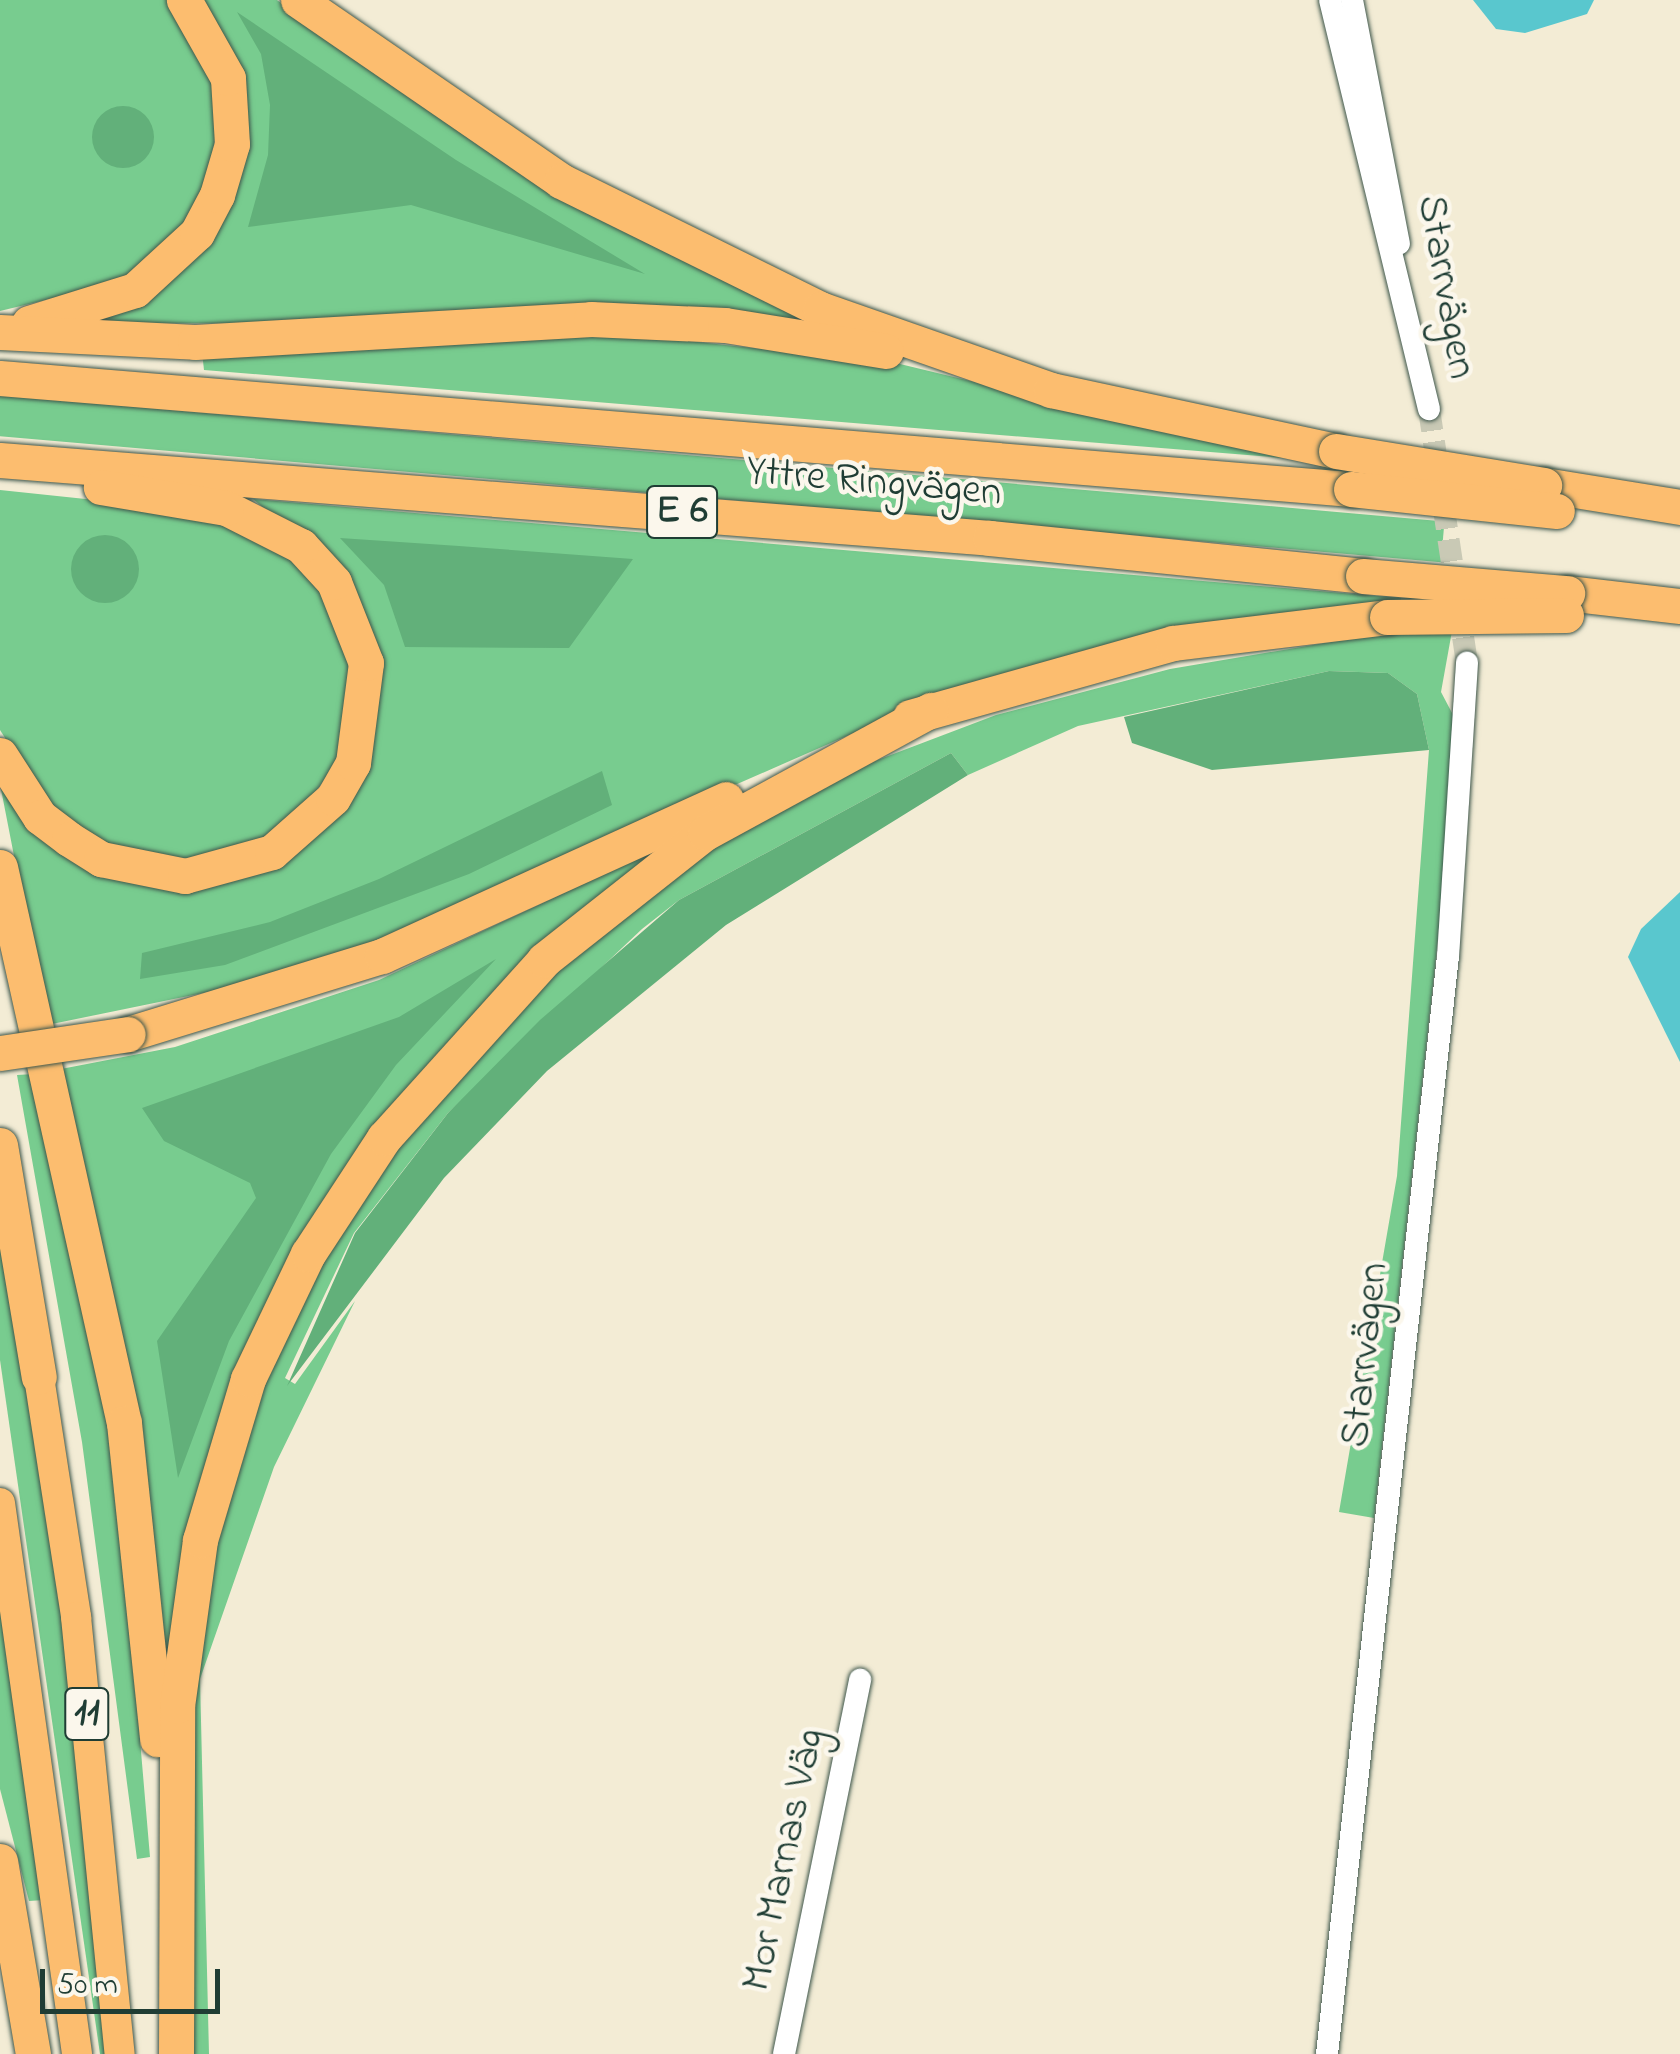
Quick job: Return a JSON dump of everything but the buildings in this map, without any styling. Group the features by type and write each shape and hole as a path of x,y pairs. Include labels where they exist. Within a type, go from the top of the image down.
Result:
{"highway":[{"path":"0,329 135,290 197,233 226,171 232,113 216,48 184,0"},
{"path":"298,0 447,108 656,234 990,372"},
{"path":"0,329 194,342 643,321 725,325 990,372 1550,498 1680,508"},
{"name":"Yttre Ringvägen","path":"0,378 1351,490 1550,498 1680,520"},
{"name":"Yttre Ringvägen","path":"0,460 990,538 1363,576 1567,604 1680,606"},
{"path":"0,482 184,499 264,523 334,582 366,663 353,763 333,798 272,852 227,870 185,876 101,859 40,818 0,755"},
{"path":"0,1052 128,1034 382,956 931,710 1172,643 1387,617 1567,604 1680,620"},
{"path":"176,2054 176,1706 200,1540 248,1379 308,1254 396,1123 544,960 706,833 931,710"},
{"path":"0,867 124,1423 156,1720 176,2054"},
{"name":"11","path":"0,1144 39,1377"},
{"path":"0,1861 33,2054"},
{"path":"0,1911 26,2002"}],"main road":[{"name":"11","path":"39,1377 76,1617 120,2054"},
{"name":"11","path":"0,1503 77,2054"}],"street":[{"name":"Starrvägen","path":"1330,0 1429,409 1352,0"},
{"name":"Starrvägen","path":"1326,2054 1448,958 1467,664"},
{"name":"Mor Marnas Väg","path":"784,2054 860,1680"}],"green space":[{"path":"0,0 167,0 194,34 219,105 211,170 188,222 120,282 0,311"},
{"path":"201,0 277,0 482,148 826,325 71,323 191,259 234,54"},
{"path":"237,12 456,160 645,274 411,205 248,227 268,155 270,105 261,54"},
{"path":"123,106 145,115 154,137 145,159 123,168 101,159 92,137 101,115"},
{"path":"589,330 900,364 1295,459 204,370 202,352"},
{"path":"0,395 1444,521 1441,562 0,436"},
{"path":"0,490 190,510 281,549 331,604 353,678 340,759 298,815 262,841 200,861 105,846 47,804 0,730"},
{"path":"253,499 1401,598 1401,603 954,689 370,945 247,984 47,1025 0,784 111,875 307,843 376,653 350,582"},
{"path":"105,535 118,537 129,545 137,556 137,582 129,593 118,601 105,603 92,601 81,593 73,582 71,569 73,556 81,545 92,537"},
{"path":"340,538 633,559 569,648 405,647 384,585"},
{"path":"1452,631 1441,692 1461,730 1374,1518 1339,1512 1397,1176 1429,750 1417,694 1388,673 1329,671 1078,726 968,775 951,753 679,900 642,929 448,1113 354,1233 285,1378 295,1384 355,1301 274,1467 200,1679 209,2054 192,2054 187,1749 204,1588 261,1387 310,1276 387,1158 549,979 633,903 726,836 867,764 996,715 1170,669 1390,632"},
{"path":"1329,671 1388,673 1417,694 1429,750 1212,770 1132,743 1124,717"},
{"path":"951,753 968,775 726,925 547,1071 444,1178 287,1386 355,1233 448,1113 540,1020 679,900"},
{"path":"602,771 612,805 469,874 225,965 140,979 142,953 270,922 379,879"},
{"path":"668,844 286,1269 165,1690 61,1069 175,1047 379,980"},
{"path":"496,959 396,1065 331,1154 229,1341 178,1478 157,1341 256,1198 250,1183 164,1141 142,1108 399,1017"},
{"path":"34,1074 114,1434 150,1857 137,1859 82,1442 17,1075"},
{"path":"0,1204 38,1426 115,2054 100,2054 0,1360"},
{"path":"0,1604 44,1900 29,1901 0,1789"}],"water":[{"path":"1473,0 1594,0 1587,14 1525,33 1496,29"},
{"path":"1680,892 1680,1062 1628,957 1641,929"}],"tunnel":[{"path":"1429,409 1467,663"}]}
